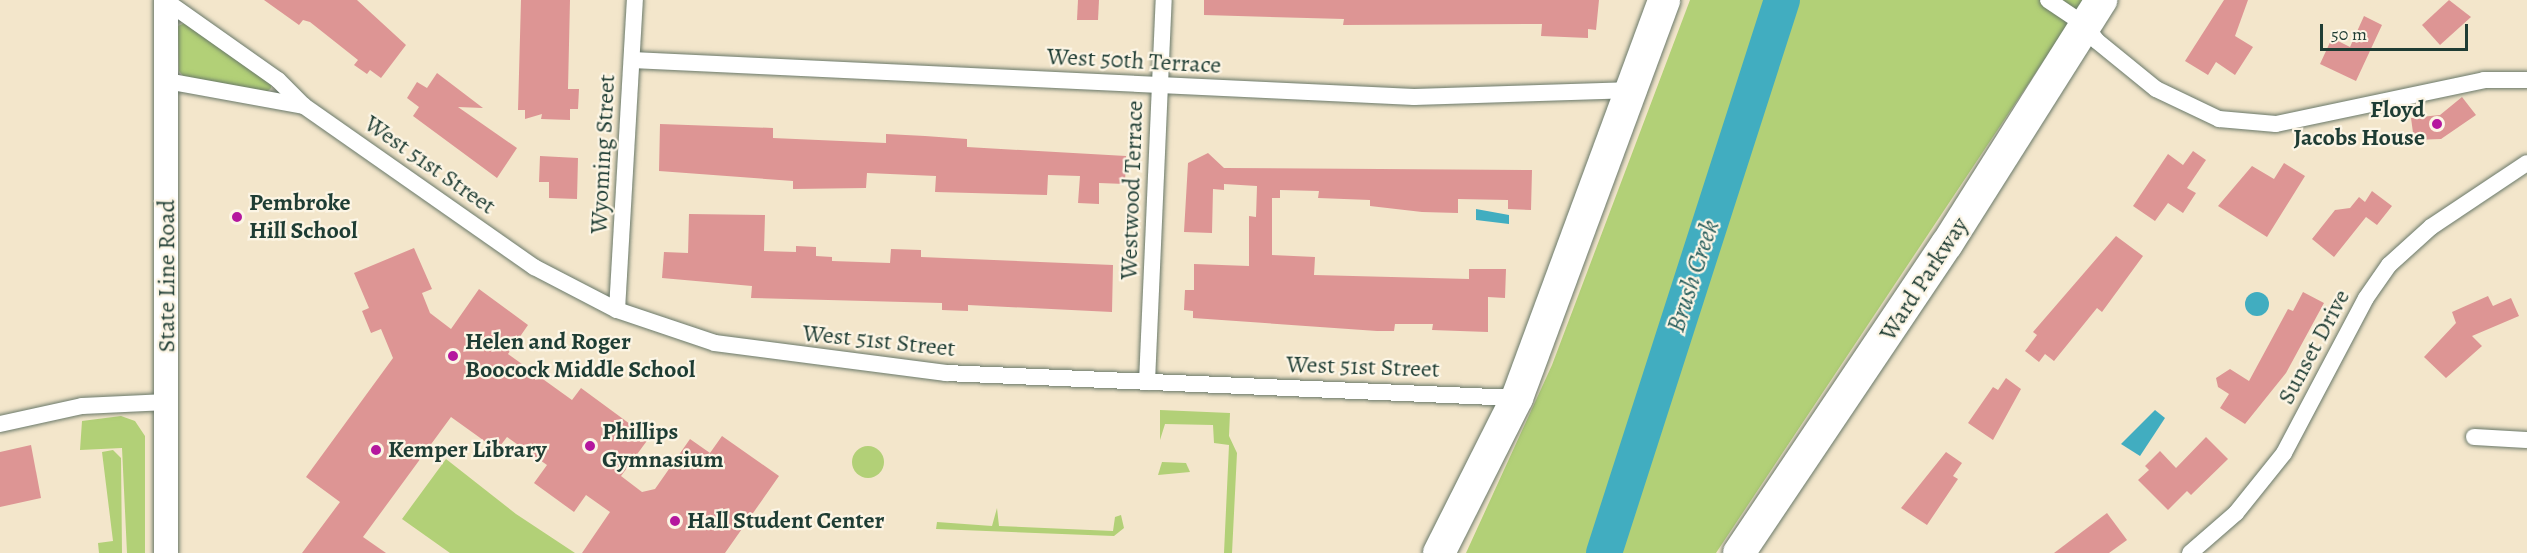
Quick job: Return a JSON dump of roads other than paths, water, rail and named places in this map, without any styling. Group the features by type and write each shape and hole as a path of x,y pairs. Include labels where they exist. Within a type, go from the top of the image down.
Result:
{"highway":[{"path":"1439,553 1473,494 1517,398 1634,90 1664,0"},
{"name":"Ward Parkway","path":"1739,553 1947,244 2093,12"}],"street":[{"name":"State Line Road","path":"166,0 166,553"},
{"name":"West 51st Street","path":"166,0 278,80 304,106 534,267 617,310 714,343 813,359 946,373 1517,398"},
{"name":"Wyoming Street","path":"617,310 635,0"},
{"name":"Westwood Terrace","path":"1147,382 1164,0"},
{"path":"2048,0 2093,12 2097,41 2186,107 2248,123 2276,124 2484,80 2527,80"},
{"name":"West 50th Terrace","path":"633,60 1160,86 1486,98 1634,90"},
{"name":"West 51st Street","path":"166,81 304,106"},
{"name":"Sunset Drive","path":"2190,553 2236,513 2284,453 2366,298 2389,266 2431,227 2527,163"},
{"name":"Sunset Drive","path":"2499,183 2527,181"},
{"path":"0,424 82,406 166,402"},
{"path":"2474,437 2527,440"}],"water":[{"path":"1476,209 1509,215 1509,224 1476,220"},
{"path":"2257,292 2262,293 2268,299 2268,309 2262,315 2257,316 2252,315 2246,309 2245,304 2246,299 2252,293"},
{"path":"2155,410 2165,418 2140,456 2121,444"}],"waterway":[{"name":"Brush Creek","path":"1604,553 1782,0"}],"place":[{"name":"Floyd Jacobs House","path":"2437,124"},
{"name":"Pembroke Hill School","path":"237,217"},
{"name":"Helen and Roger Boocock Middle School","path":"453,356"},
{"name":"Phillips Gymnasium","path":"590,446"},
{"name":"Kemper Library","path":"376,450"},
{"name":"Hall Student Center","path":"675,521"}]}
